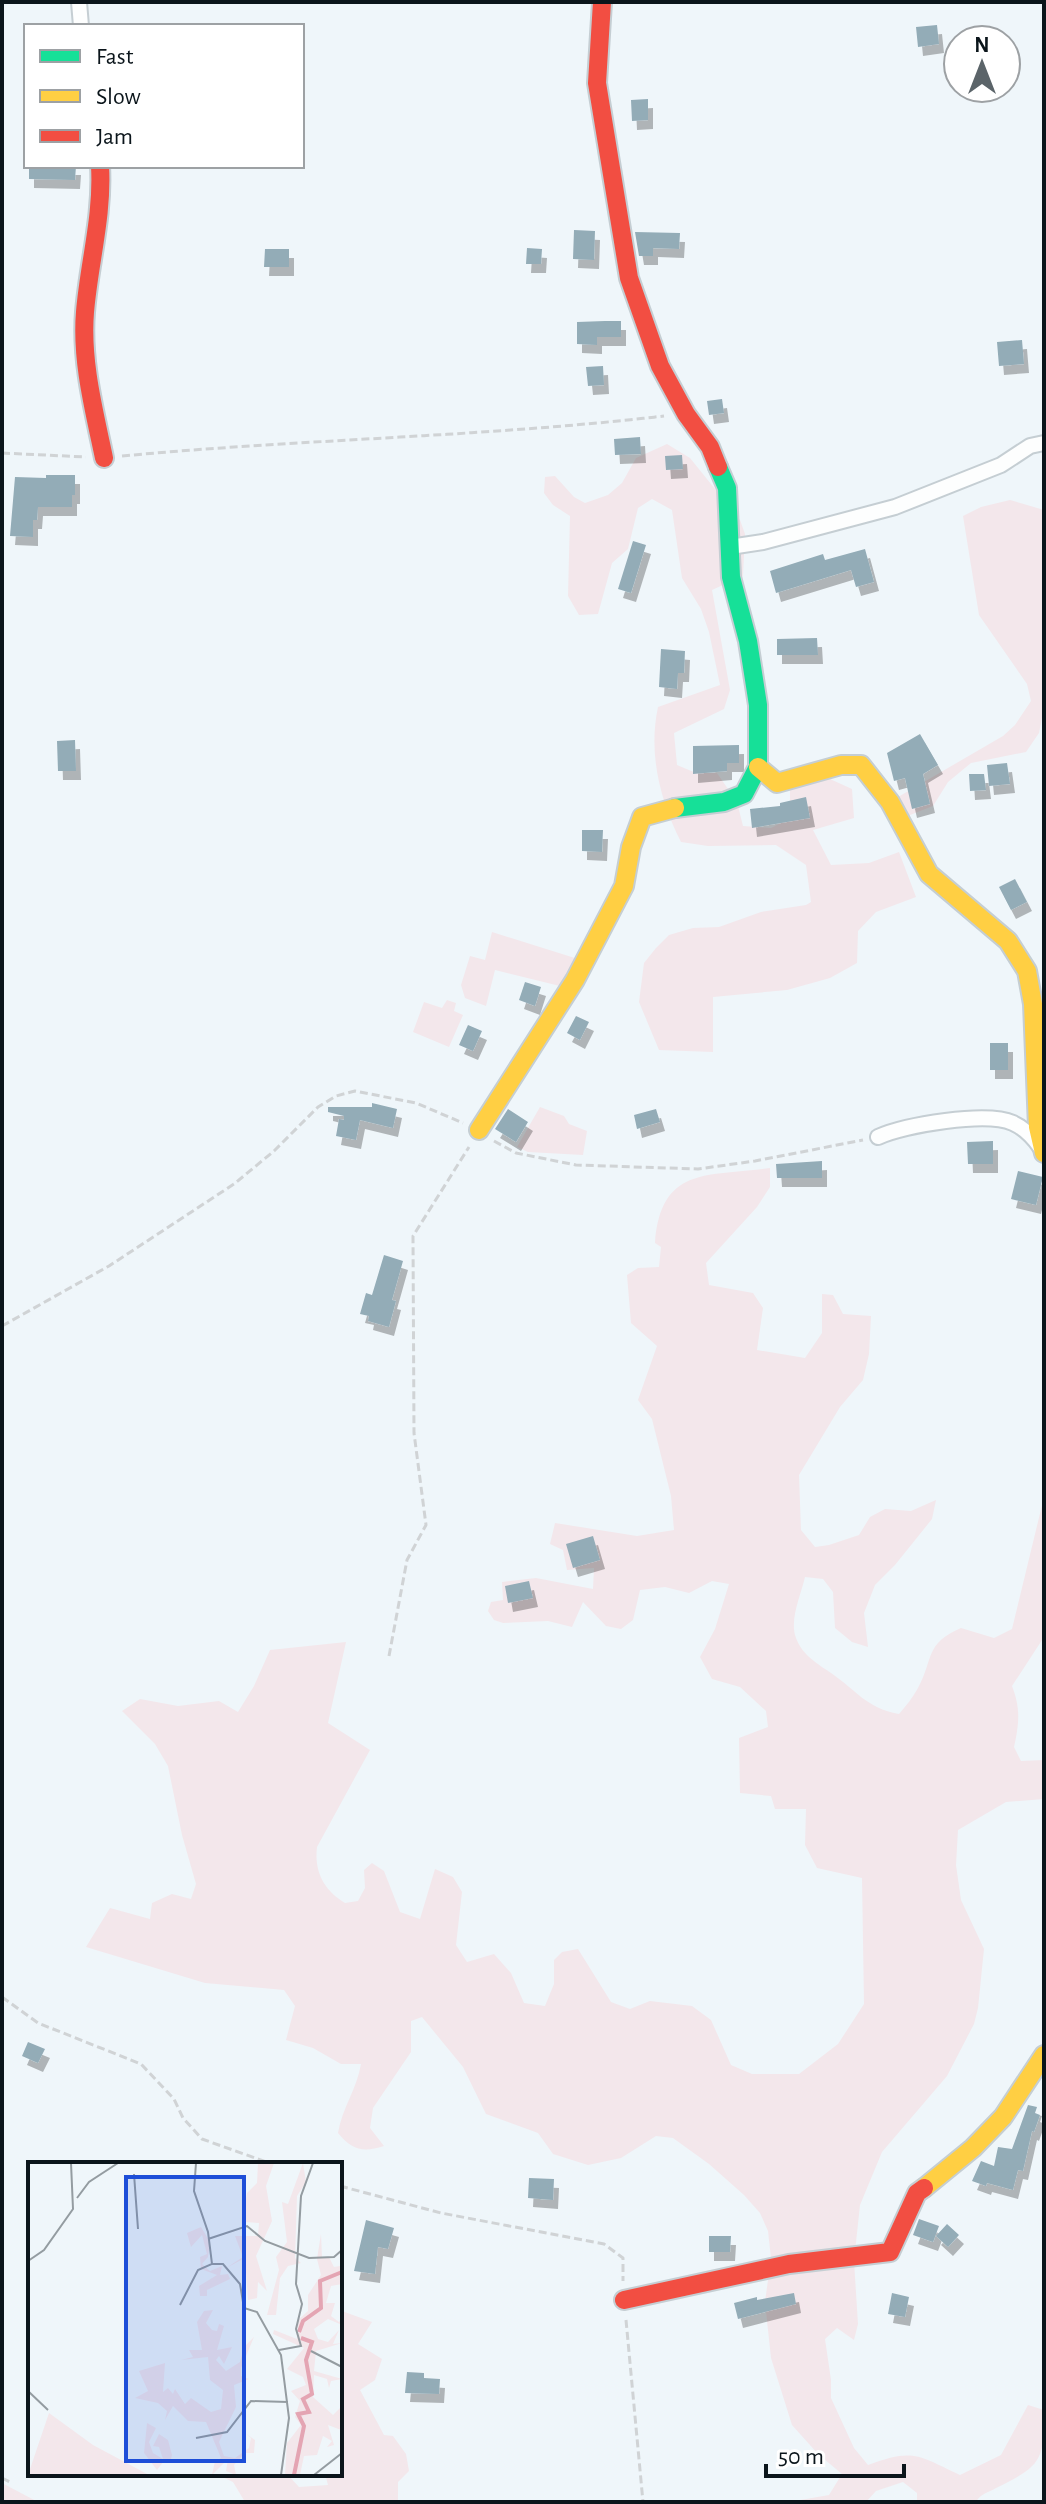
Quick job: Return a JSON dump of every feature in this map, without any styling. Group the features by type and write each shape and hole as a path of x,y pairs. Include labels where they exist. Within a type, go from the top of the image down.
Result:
{"street":[{"path":"79,2 81,24"},
{"path":"479,1130 575,980 624,886 631,847 642,817 682,806 724,802 744,794 758,767 758,705 748,641 731,577 727,488 710,447 686,414 660,366 629,278 597,83 602,2"},
{"path":"100,168 94,251 85,315 90,389 104,458"},
{"path":"730,547 763,542 895,507 1001,465 1030,446 1044,443"},
{"path":"758,767 777,783 841,765 861,765 890,802 929,874 1008,941 1027,971 1033,1004 1037,1105 1044,1154"},
{"path":"878,1137 940,1121 1003,1119 1015,1123 1034,1137 1044,1154"},
{"path":"624,2300 778,2266 890,2252 917,2193 973,2148 1003,2117 1044,2055"}],"path":[{"path":"2,453 104,458 604,423 686,414"},
{"path":"2,1326 109,1266 234,1184 274,1151 318,1107 336,1096 355,1091 416,1103 479,1130 516,1153 576,1165 698,1169 878,1137"},
{"path":"389,1656 407,1560 426,1525 414,1433 413,1236 479,1130"},
{"path":"2,1997 38,2023 141,2064 174,2099 183,2118 202,2139 266,2162"},
{"path":"342,2187 441,2213 604,2244 623,2258 624,2300 643,2502"},
{"path":"2,2478 12,2483"}],"shaded area":[{"path":"667,444 690,458 740,520 745,534 743,576 712,590 730,690 724,709 674,733 677,765 696,773 717,773 737,802 743,826 771,828 790,818 790,786 830,779 852,789 854,818 813,830 831,865 869,863 899,852 916,897 876,912 858,931 857,963 830,978 787,990 713,997 713,1052 659,1050 639,1002 644,963 669,935 693,928 719,927 761,912 811,902 806,865 776,845 708,846 681,842 667,810 655,759 658,707 720,685 701,609 682,578 672,510 652,499 638,508 628,549 612,563 598,614 579,615 568,596 570,516 553,505 544,493 545,477 555,476 574,497 585,503 608,495 622,483 636,458"},
{"path":"1010,500 1044,510 1044,708 1039,733 1026,752 971,763 948,782 933,806 905,817 886,804 1003,736 1015,725 1031,701 1027,684 979,615 963,516 981,507"},
{"path":"492,932 578,959 564,987 495,970 486,1006 465,998 461,985 470,956 485,960"},
{"path":"447,1000 456,1003 454,1011 463,1015 449,1047 413,1032 424,1002 442,1008"},
{"path":"540,1107 564,1116 569,1124 587,1131 583,1155 528,1152 517,1147"},
{"path":"770,1168 770,1187 757,1207 706,1263 709,1285 753,1293 763,1308 757,1350 805,1358 822,1333 822,1294 833,1295 843,1314 871,1316 869,1354 863,1380 840,1407 799,1475 801,1530 815,1547 829,1545 859,1535 870,1517 885,1509 911,1511 936,1500 932,1519 875,1585 864,1613 868,1647 852,1642 835,1628 833,1592 823,1579 805,1577 796,1608 794,1631 806,1654 870,1703 899,1714 918,1688 935,1646 941,1640 961,1628 994,1638 1012,1629 1044,1497 1044,1637 1012,1686 1018,1716 1014,1747 1021,1761 1044,1760 1044,1799 1006,1802 958,1830 956,1865 961,1900 984,1949 974,2024 947,2076 882,2152 860,2205 854,2261 858,2324 854,2340 837,2328 825,2339 831,2398 854,2448 868,2465 906,2455 924,2459 960,2475 1001,2455 1028,2405 1044,2410 1043,2440 1038,2459 1023,2473 982,2495 976,2502 917,2502 917,2493 903,2482 876,2491 866,2502 789,2502 829,2495 842,2474 818,2454 792,2425 771,2358 765,2302 771,2258 768,2231 760,2213 744,2195 673,2138 656,2136 621,2158 588,2165 553,2154 538,2133 486,2114 463,2067 422,2017 411,2021 411,2052 373,2108 370,2128 384,2146 358,2148 338,2133 361,2064 341,2064 313,2048 286,2040 295,2006 284,1990 205,1983 86,1947 110,1908 150,1919 152,1903 172,1894 191,1899 196,1884 168,1766 155,1744 122,1711 140,1699 178,1706 219,1701 238,1712 270,1650 346,1642 328,1723 370,1750 317,1847 317,1864 322,1880 338,1898 345,1903 358,1901 365,1888 364,1870 372,1863 384,1871 400,1912 420,1919 435,1869 453,1877 462,1892 456,1945 467,1962 494,1954 511,1973 524,2003 545,2006 554,1984 554,1960 562,1952 578,1949 611,2002 630,2009 650,2001 692,2006 711,2020 731,2065 752,2074 799,2074 838,2044 864,2004 862,1878 817,1868 805,1845 806,1809 775,1809 771,1796 740,1793 739,1738 768,1727 766,1711 740,1687 712,1679 700,1657 715,1629 729,1584 712,1581 689,1593 665,1587 640,1590 633,1620 621,1629 606,1626 583,1602 572,1627 548,1621 503,1623 494,1620 488,1611 491,1602 503,1600 502,1582 536,1578 593,1589 594,1568 567,1570 563,1550 550,1544 555,1523 637,1536 674,1530 671,1496 652,1419 638,1400 657,1346 631,1323 627,1275 638,1268 659,1267 661,1247 655,1243 659,1218 667,1200 678,1187 708,1175"},
{"path":"342,2311 372,2322 358,2344 382,2359 375,2380 360,2390 384,2435 393,2436 406,2454 409,2471 398,2482 398,2502 245,2502 233,2482 220,2476 289,2476 299,2487 328,2485 326,2476 342,2476"},
{"path":"2,2483 38,2502 2,2502"}],"building":[{"path":"937,25 939,44 918,47 916,27"},
{"path":"648,99 648,120 632,121 631,100"},
{"path":"29,168 76,168 75,180 29,179"},
{"path":"574,230 595,231 594,260 573,259"},
{"path":"635,232 680,233 679,249 653,248 653,256 639,256"},
{"path":"527,248 542,249 541,264 526,264"},
{"path":"265,249 289,249 289,267 264,267"},
{"path":"621,321 621,337 597,337 597,345 577,344 577,322"},
{"path":"1022,340 1024,364 999,366 997,342"},
{"path":"603,366 604,385 588,386 586,367"},
{"path":"722,399 724,413 709,415 707,401"},
{"path":"640,437 641,454 615,455 614,439"},
{"path":"682,455 683,469 666,470 665,456"},
{"path":"46,475 75,475 72,507 38,507 37,520 33,520 33,537 10,536 15,477 46,478"},
{"path":"633,541 646,545 631,593 618,589"},
{"path":"865,549 874,582 856,587 851,570 776,593 770,571 823,554 825,560"},
{"path":"817,638 818,655 777,655 777,639"},
{"path":"661,649 685,651 684,673 678,673 677,689 659,687"},
{"path":"920,734 938,765 923,774 930,804 912,809 905,778 894,781 887,753"},
{"path":"75,740 76,771 58,771 57,741"},
{"path":"739,745 739,763 727,763 727,771 693,774 693,746"},
{"path":"1007,763 1010,784 989,786 987,765"},
{"path":"969,774 984,774 986,790 970,791"},
{"path":"806,797 810,818 752,828 750,809 780,806 780,803"},
{"path":"582,830 603,830 602,852 582,851"},
{"path":"1015,879 1027,902 1011,910 999,887"},
{"path":"525,982 541,987 535,1006 519,1000"},
{"path":"576,1016 589,1022 580,1040 567,1033"},
{"path":"468,1025 482,1031 473,1051 459,1045"},
{"path":"990,1043 1008,1043 1008,1070 990,1070"},
{"path":"372,1103 397,1109 393,1128 360,1120 356,1140 336,1136 339,1119 344,1120 344,1116 328,1112 328,1107 372,1107"},
{"path":"508,1109 528,1122 516,1142 495,1129"},
{"path":"656,1109 660,1122 637,1129 634,1115"},
{"path":"993,1141 993,1164 968,1164 967,1142"},
{"path":"822,1161 822,1178 777,1178 776,1164"},
{"path":"1018,1171 1043,1177 1036,1205 1011,1199"},
{"path":"384,1255 403,1261 392,1300 396,1301 389,1327 368,1321 369,1316 360,1314 366,1293 372,1295"},
{"path":"593,1536 600,1560 573,1568 566,1544"},
{"path":"529,1581 533,1598 508,1603 505,1586"},
{"path":"28,2042 45,2049 38,2063 22,2056"},
{"path":"1028,2105 1037,2107 1035,2113 1040,2115 1032,2131 1023,2171 1018,2170 1013,2190 972,2181 981,2161 994,2166 998,2147 1012,2149"},
{"path":"529,2178 554,2179 553,2200 528,2198"},
{"path":"919,2219 939,2226 933,2242 913,2235"},
{"path":"366,2220 394,2228 388,2249 378,2247 375,2274 354,2271"},
{"path":"947,2224 959,2235 948,2247 936,2236"},
{"path":"709,2236 731,2236 730,2252 709,2252"},
{"path":"794,2293 796,2304 738,2319 734,2303"},
{"path":"892,2293 909,2297 905,2317 888,2314"},
{"path":"407,2372 424,2373 424,2378 440,2379 439,2394 405,2393"}],"traffic: fast":[{"path":"675,808 724,802 744,794 758,767 758,705 748,641 731,577 727,488 718,467"}],"traffic: slow":[{"path":"758,767 777,783 841,765 861,765 890,802 929,874 1008,941 1027,971 1033,1004 1038,1127 1044,1153"},
{"path":"479,1130 575,980 624,886 631,847 642,817 675,808"},
{"path":"924,2188 973,2148 1003,2117 1044,2055"}],"traffic: jam":[{"path":"602,2 597,83 629,278 660,366 686,414 710,447 718,467"},
{"path":"100,168 99,203 84,330 89,385 104,458"},
{"path":"624,2300 789,2264 890,2252 917,2193 924,2188"}]}
